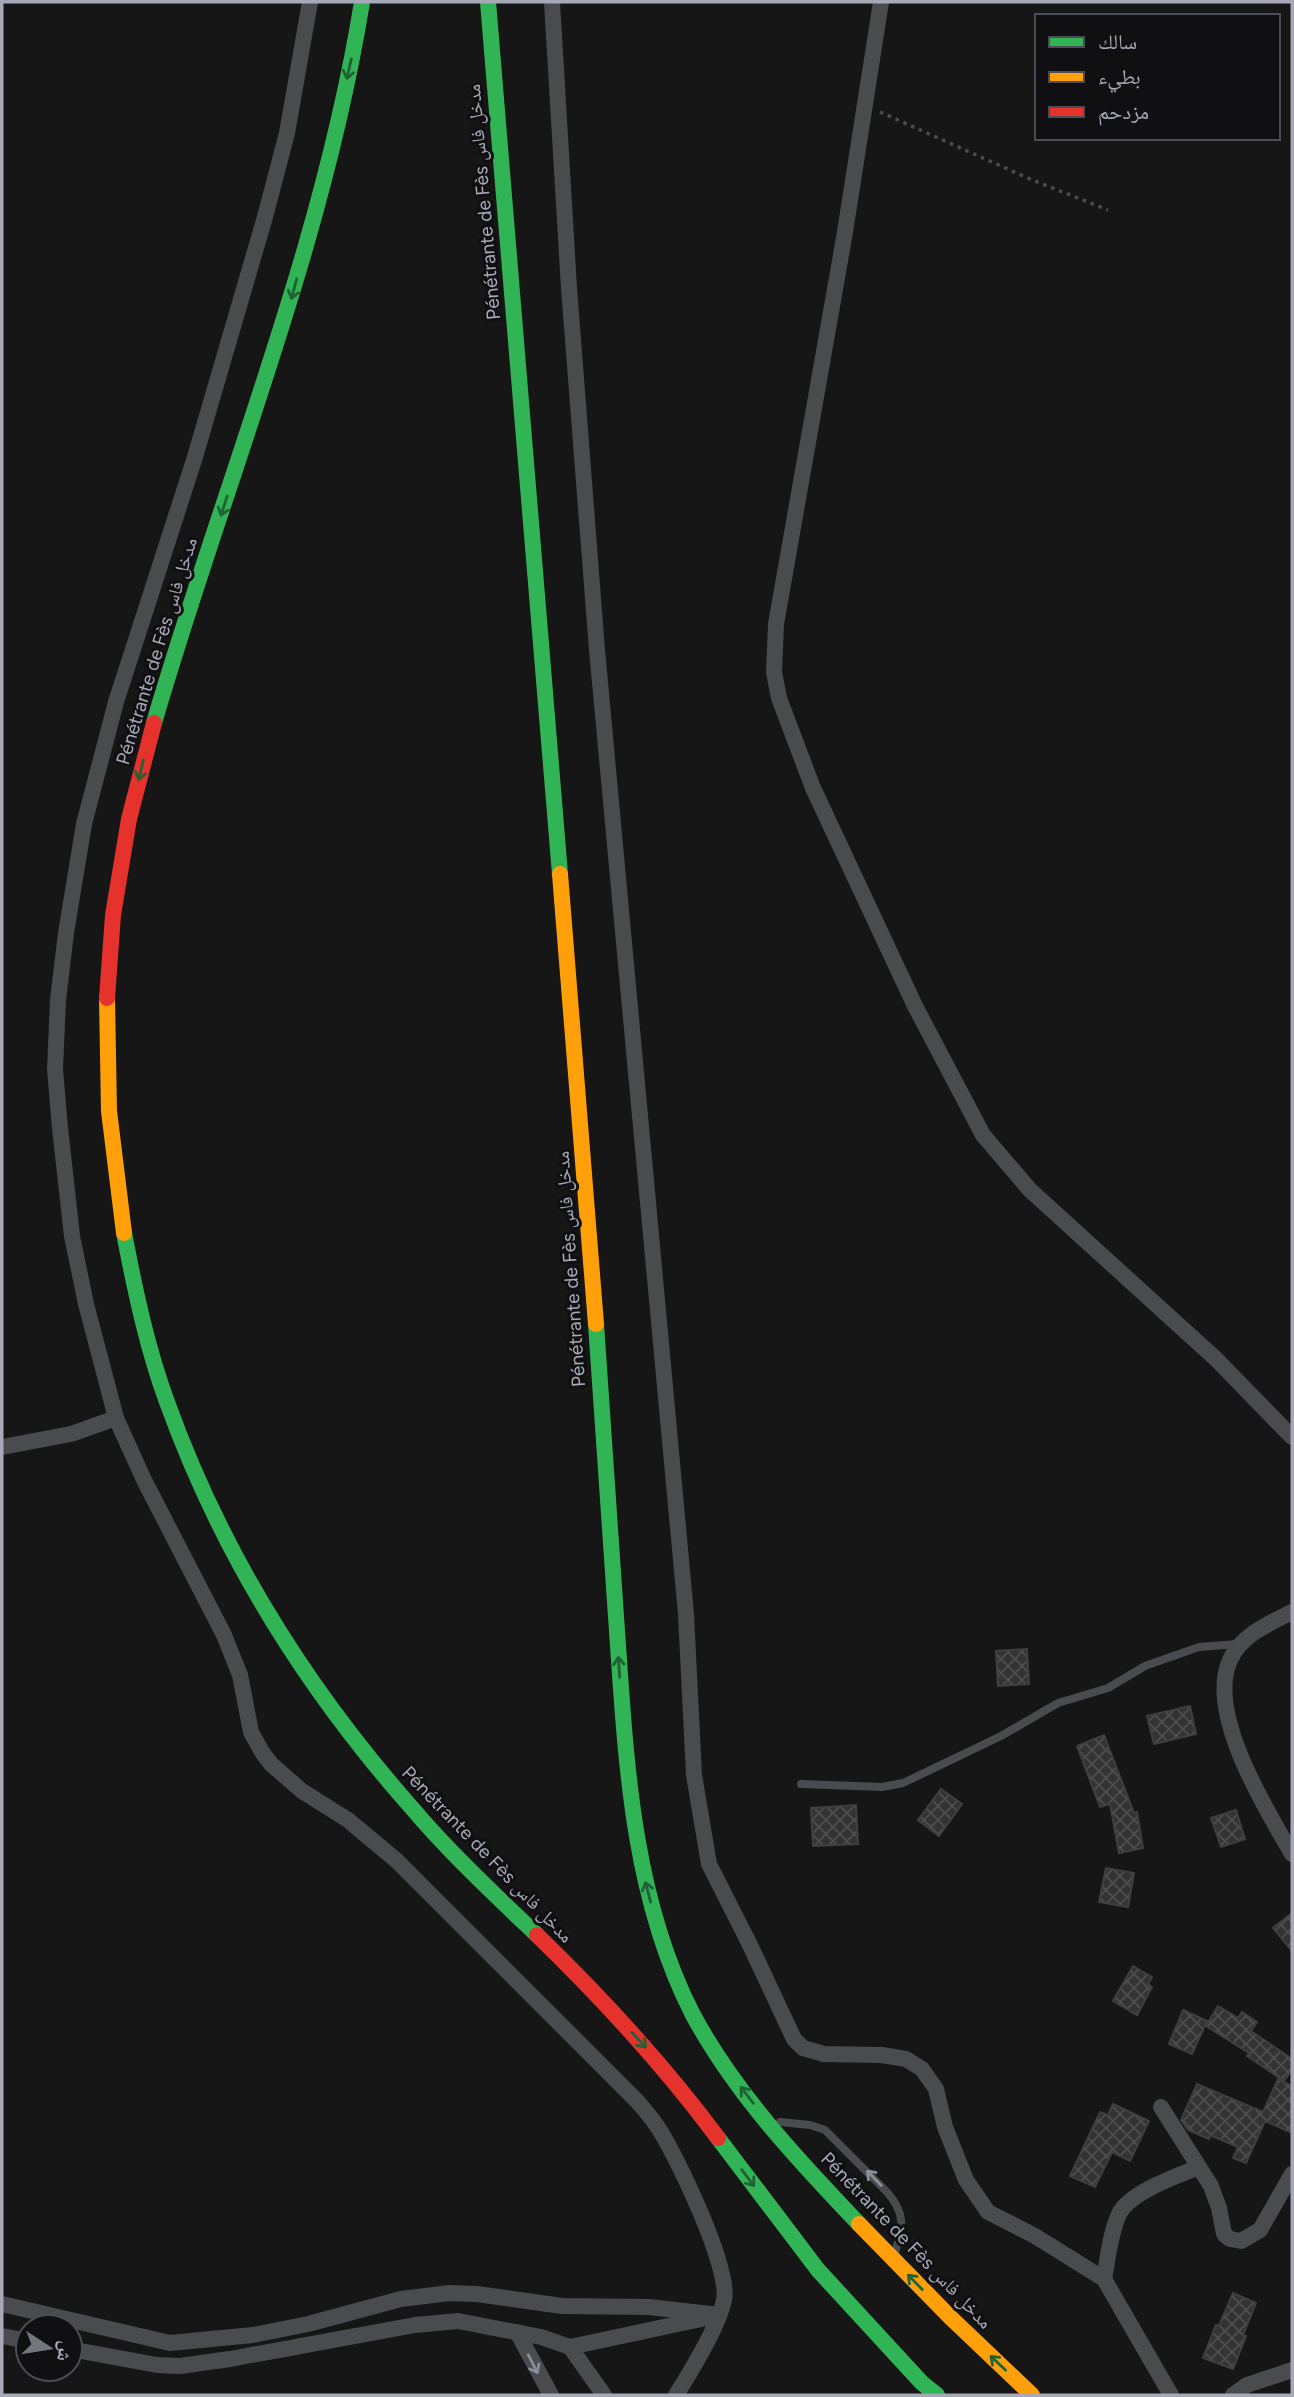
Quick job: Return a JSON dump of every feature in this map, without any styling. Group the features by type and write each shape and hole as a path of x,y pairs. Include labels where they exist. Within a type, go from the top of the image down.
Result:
{"highway":[{"name":"Pénétrante de Fès مدخل فاس","path":"362,2 329,154 284,324 168,673 128,826 107,992 106,1063 114,1170 126,1250 144,1328 173,1419 203,1492 244,1575 299,1663 358,1744 414,1811 646,2048 692,2104 806,2256 922,2383 937,2395"},
{"name":"Pénétrante de Fès مدخل فاس","path":"488,2 590,1245 628,1782 641,1864 658,1930 680,1988 733,2077 767,2121 893,2259 963,2331 1032,2395"}],"street":[{"path":"310,2 287,133 265,217 195,457 116,702 84,824 58,1000 55,1069 75,1249 86,1304 116,1418 224,1635 240,1675 251,1732 262,1752 271,1764 295,1785 348,1820 396,1860 637,2101 657,2126 674,2155 718,2257 725,2287 719,2315 676,2395"},
{"path":"552,2 569,288 596,636 686,1614 694,1775 709,1864 794,2039 803,2048 824,2054 882,2055 906,2059 922,2069 936,2089 945,2127 966,2180 988,2212 1035,2236 1104,2279 1171,2395"},
{"path":"881,2 776,624 774,672 779,698 813,788 858,887 915,1006 983,1135 1030,1190 1216,1359 1292,1437"},
{"path":"2,1447 71,1434 116,1418"},
{"path":"1292,1612 1258,1629 1241,1643 1230,1658 1225,1676 1229,1721 1257,1793 1292,1854"},
{"path":"1161,2107 1211,2186 1224,2234 1235,2241 1250,2238 1260,2230 1292,2174"},
{"path":"1104,2279 1112,2236 1120,2212 1132,2199 1199,2167"},
{"path":"2,2304 170,2343 253,2335 309,2324 401,2299 449,2293 562,2306 649,2307 719,2315"},
{"path":"84,2352 157,2365 180,2365 230,2359 415,2325 458,2322 541,2337 570,2347 719,2315"},
{"path":"517,2332 551,2395"},
{"path":"570,2347 604,2395"},
{"path":"1233,2395 1247,2385 1292,2371"}],"lane":[{"path":"801,1784 882,1787 903,1783 1001,1736 1058,1703 1108,1688 1145,1666 1199,1647 1241,1643"},
{"path":"767,2121 810,2125 825,2130 887,2192 896,2202 902,2222 893,2259"}],"path":[{"path":"865,105 1030,179 1108,209"}],"building":[{"path":"1027,1649 1029,1684 998,1686 996,1651"},
{"path":"1190,1706 1196,1734 1154,1744 1147,1716"},
{"path":"1104,1735 1134,1813 1137,1812 1143,1848 1119,1853 1110,1804 1100,1807 1077,1746"},
{"path":"941,1789 962,1804 939,1836 918,1820"},
{"path":"856,1805 858,1844 813,1846 811,1808"},
{"path":"1236,1810 1245,1839 1221,1847 1211,1818"},
{"path":"1106,1868 1134,1873 1128,1907 1099,1902"},
{"path":"1292,1913 1292,1951 1273,1928"},
{"path":"1133,1966 1152,1977 1148,1984 1152,1987 1137,2015 1113,2001"},
{"path":"1218,2006 1238,2018 1242,2012 1257,2022 1251,2031 1292,2059 1292,2070 1284,2081 1247,2056 1249,2053 1206,2026"},
{"path":"1183,2010 1207,2021 1192,2054 1169,2044"},
{"path":"1278,2079 1292,2086 1292,2133 1265,2121 1246,2163 1233,2158 1238,2147 1210,2135 1209,2139 1188,2130 1181,2120 1197,2084 1263,2112"},
{"path":"1113,2104 1149,2121 1130,2161 1112,2152 1095,2187 1070,2176 1100,2112 1108,2115"},
{"path":"1233,2293 1256,2303 1233,2369 1203,2358"}],"traffic: fast":[{"path":"154,723 297,276 344,94 362,2"},
{"path":"488,2 560,874"},
{"path":"124,1233 137,1297 167,1402 213,1512 270,1616 336,1715 373,1762 441,1841 537,1935"},
{"path":"596,1324 624,1729 635,1826 656,1922 692,2013 727,2070 790,2150 859,2224"},
{"path":"718,2138 818,2270 922,2383 937,2395"}],"traffic: slow":[{"path":"560,874 596,1324"},
{"path":"107,998 109,1111 124,1233"},
{"path":"859,2224 950,2317 1032,2395"}],"traffic: jam":[{"path":"107,998 113,915 129,819 154,723"},
{"path":"537,1935 632,2033 718,2138"}]}
